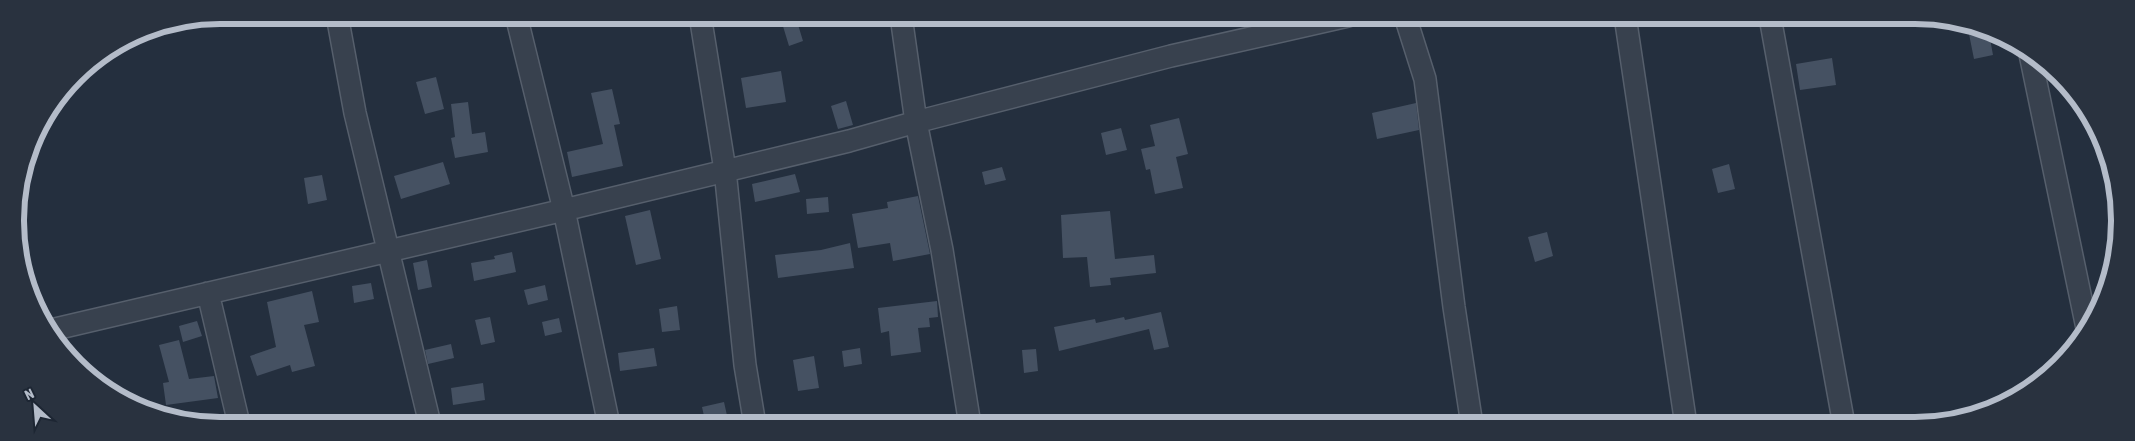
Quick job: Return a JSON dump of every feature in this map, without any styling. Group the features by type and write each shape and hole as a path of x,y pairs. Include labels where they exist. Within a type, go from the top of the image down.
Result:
{"street":[{"path":"339,24 355,113 387,252 428,417"},
{"path":"518,24 564,210 607,417"},
{"path":"701,24 726,170 745,365 754,417"},
{"path":"902,24 916,122 942,250 969,417"},
{"path":"56,329 387,252 849,141 1170,56 1279,24"},
{"path":"1408,24 1425,79 1454,307 1471,417"},
{"path":"1626,24 1685,417"},
{"path":"1771,24 1842,417"},
{"path":"2032,62 2085,319"},
{"path":"208,293 237,417"}],"building":[{"path":"782,24 798,24 803,41 789,46"},
{"path":"1974,33 1990,39 1993,55 1974,59 1969,34"},
{"path":"1832,58 1836,85 1800,90 1796,64"},
{"path":"781,71 786,102 746,108 741,78"},
{"path":"436,77 444,109 425,114 416,82"},
{"path":"612,89 620,124 614,125 623,166 572,177 567,152 603,144 591,93"},
{"path":"846,101 853,125 838,129 831,106"},
{"path":"468,102 472,134 485,132 488,152 455,158 451,138 455,137 451,104"},
{"path":"1416,103 1419,130 1377,139 1372,113"},
{"path":"1179,118 1188,154 1176,157 1183,188 1155,194 1150,169 1146,170 1141,149 1155,146 1150,125"},
{"path":"1121,128 1127,150 1106,155 1101,133"},
{"path":"443,162 450,184 401,199 394,176"},
{"path":"1729,164 1735,189 1718,193 1712,169"},
{"path":"1002,167 1006,180 985,185 982,172"},
{"path":"795,174 800,192 755,202 752,184"},
{"path":"322,175 327,200 308,204 304,178"},
{"path":"918,196 930,254 893,261 890,243 858,248 852,214 888,208 887,202"},
{"path":"828,197 829,212 807,214 806,199"},
{"path":"650,210 661,259 636,265 625,216"},
{"path":"1110,211 1115,259 1154,255 1156,273 1110,278 1111,285 1090,287 1087,257 1063,258 1061,215"},
{"path":"1547,232 1553,256 1535,262 1528,237"},
{"path":"850,243 854,268 778,278 775,255 821,250"},
{"path":"512,252 516,272 474,281 471,263 495,259 494,256"},
{"path":"427,260 432,287 418,290 413,263"},
{"path":"371,283 374,299 354,303 352,286"},
{"path":"545,285 548,300 528,305 524,290"},
{"path":"312,291 319,322 304,325 315,366 292,372 290,365 257,376 250,356 276,347 267,302"},
{"path":"937,301 938,317 929,318 930,327 918,328 921,352 891,356 889,331 881,333 878,308"},
{"path":"677,306 680,330 662,332 659,309"},
{"path":"1161,312 1169,347 1154,350 1149,329 1059,351 1054,327 1095,319 1096,323 1124,317 1125,320"},
{"path":"490,317 495,342 481,345 475,320"},
{"path":"559,318 562,332 545,336 542,322"},
{"path":"197,321 202,336 183,342 179,326"},
{"path":"179,340 189,379 214,376 218,398 166,405 163,383 169,382 159,345"},
{"path":"451,344 454,358 428,364 425,350"},
{"path":"654,348 657,366 620,371 618,353"},
{"path":"860,348 862,364 844,367 842,351"},
{"path":"1036,349 1038,371 1024,373 1022,350"},
{"path":"814,356 819,388 798,391 793,360"},
{"path":"483,383 485,400 453,405 451,388"},
{"path":"724,402 727,417 704,417 702,407"}]}
